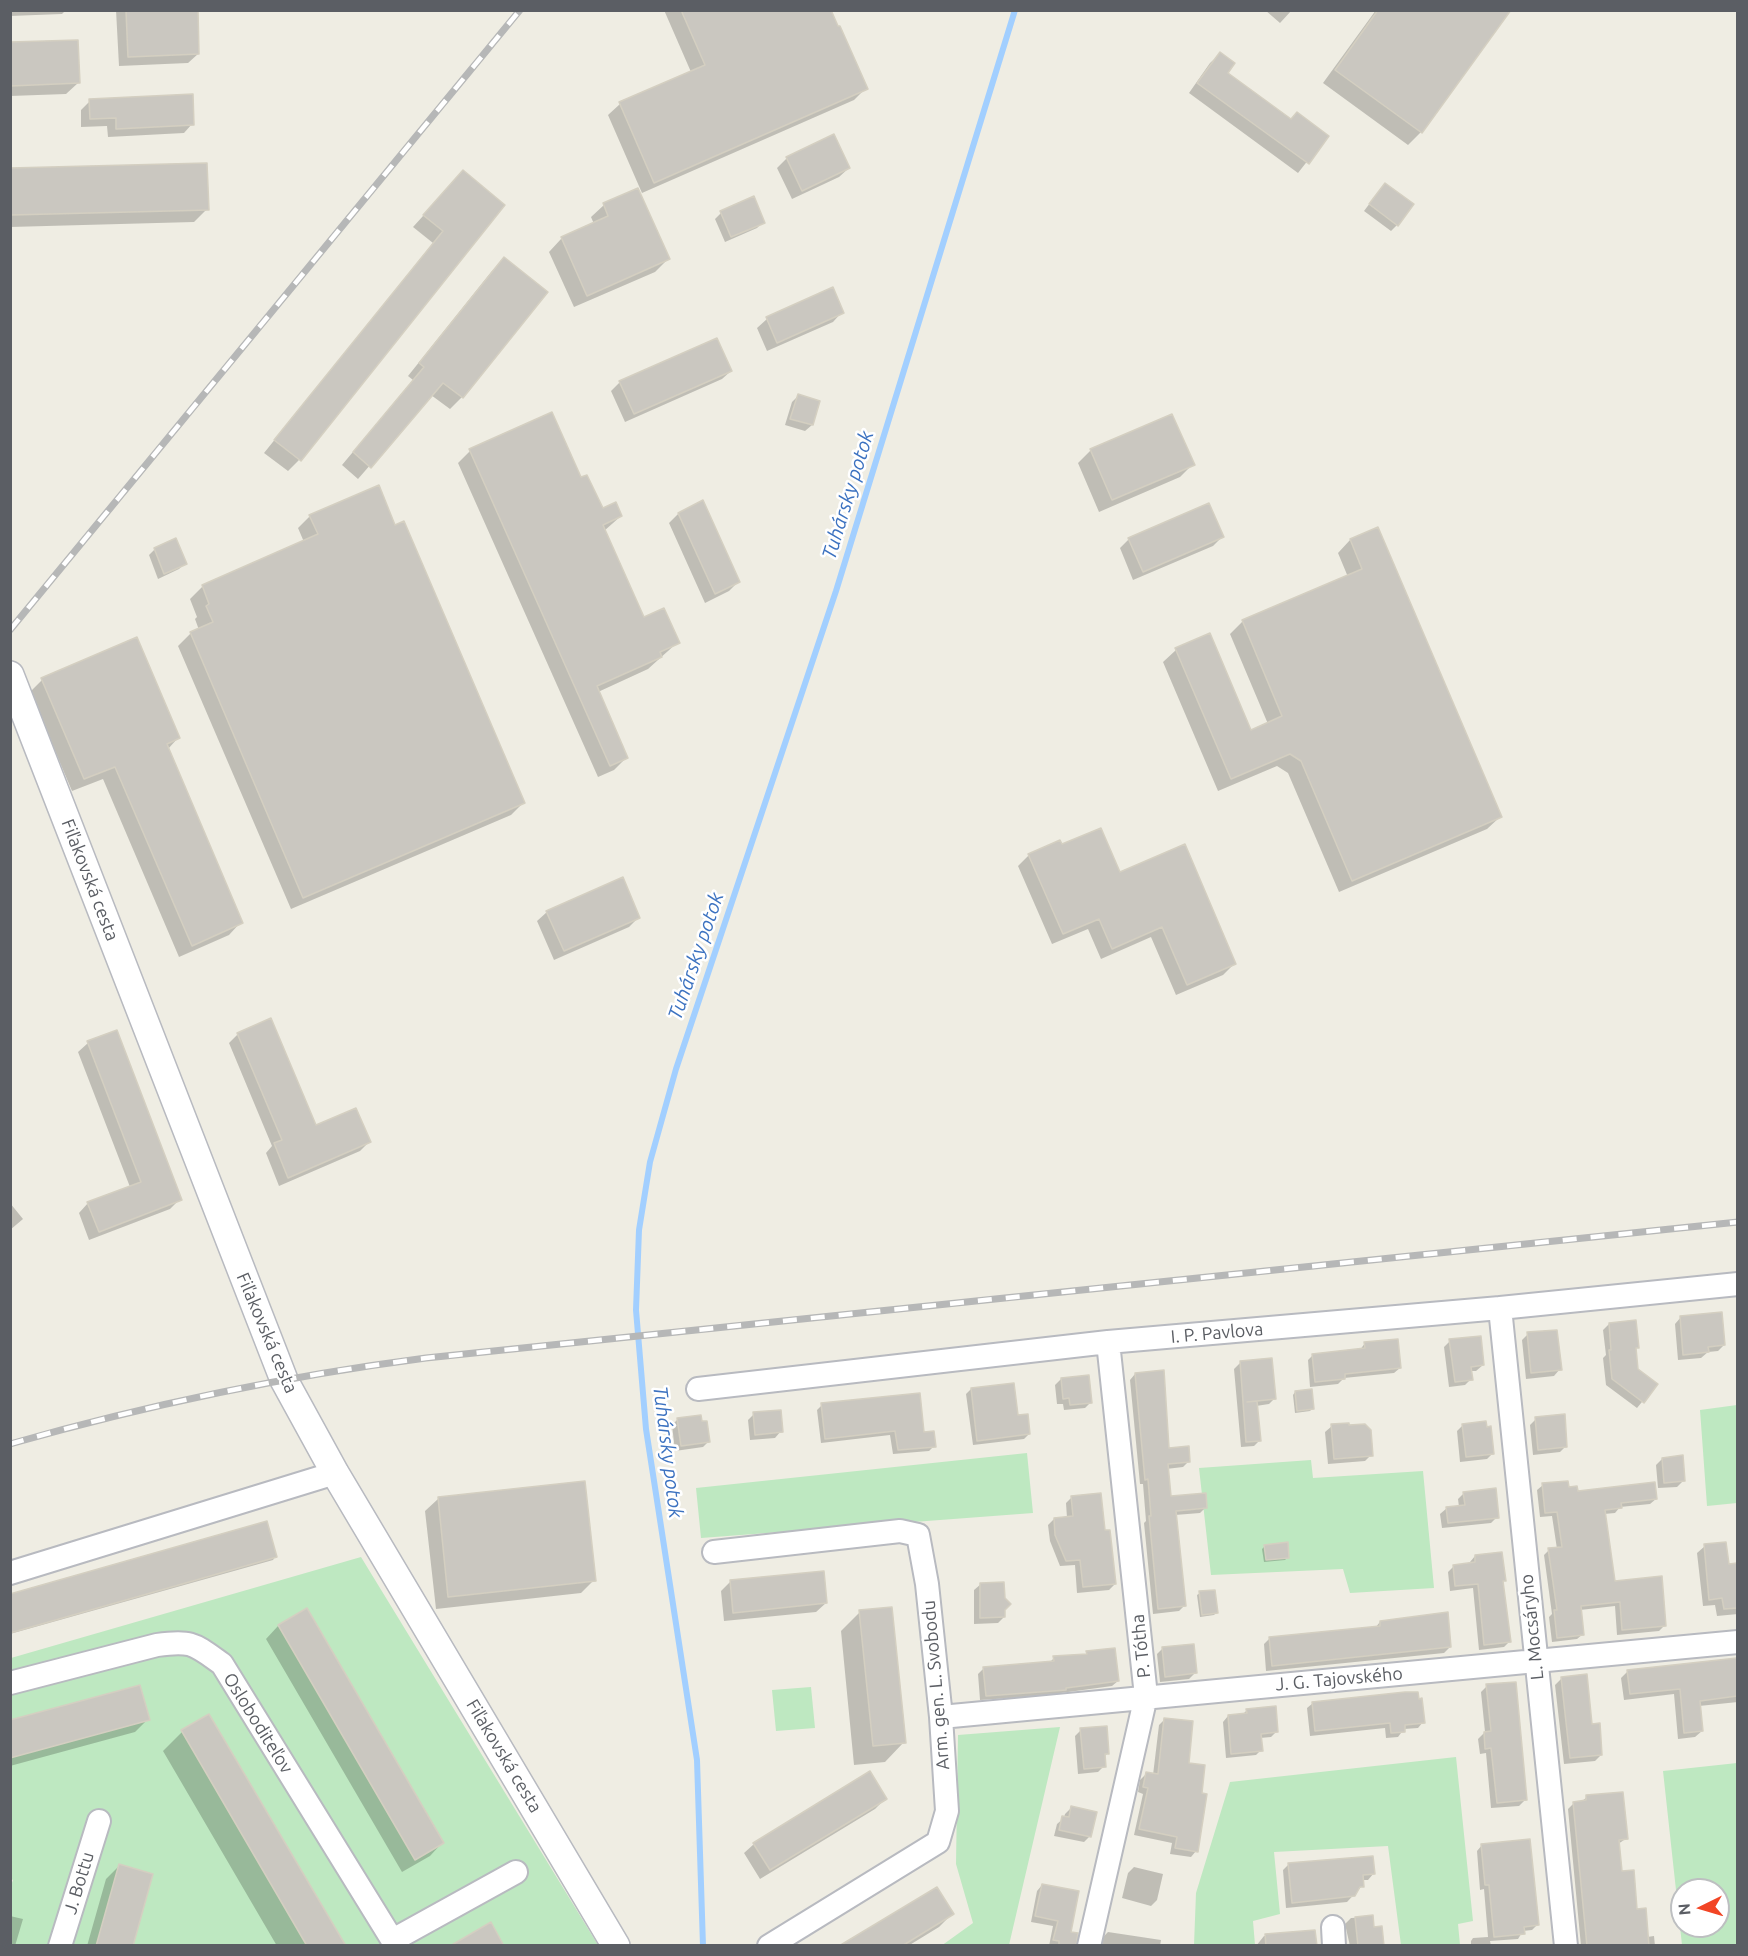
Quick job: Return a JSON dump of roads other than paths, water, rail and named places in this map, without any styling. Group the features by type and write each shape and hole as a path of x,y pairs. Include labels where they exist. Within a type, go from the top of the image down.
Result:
{"street":[{"name":"Fiľakovská cesta","path":"10,675 284,1380 335,1473 616,1946"},
{"name":"I. P. Pavlova","path":"698,1389 1108,1342 1500,1308 1737,1284"},
{"name":"L. Mocsáryho","path":"1500,1308 1566,1946"},
{"name":"P. Tótha","path":"1089,1946 1146,1696 1108,1342"},
{"path":"10,1573 335,1473"},
{"name":"Arm. gen. L. Svobodu","path":"714,1552 900,1531 918,1535 927,1584 941,1717 947,1811 938,1842 769,1946"},
{"name":"Osloboditeľov","path":"10,1683 157,1645 178,1642 197,1645 222,1664 394,1942 516,1872"},
{"name":"J. G. Tajovského","path":"941,1717 1737,1642"},
{"name":"J. Bottu","path":"60,1946 99,1821"}],"waterway":[{"name":"Tuhársky potok","path":"703,1946 697,1760 646,1429 636,1310 639,1230 650,1162 676,1069 836,591 1015,10"}],"railway":[{"path":"10,630 520,10"},
{"path":"10,1444 217,1393 426,1358 1738,1222"}]}
